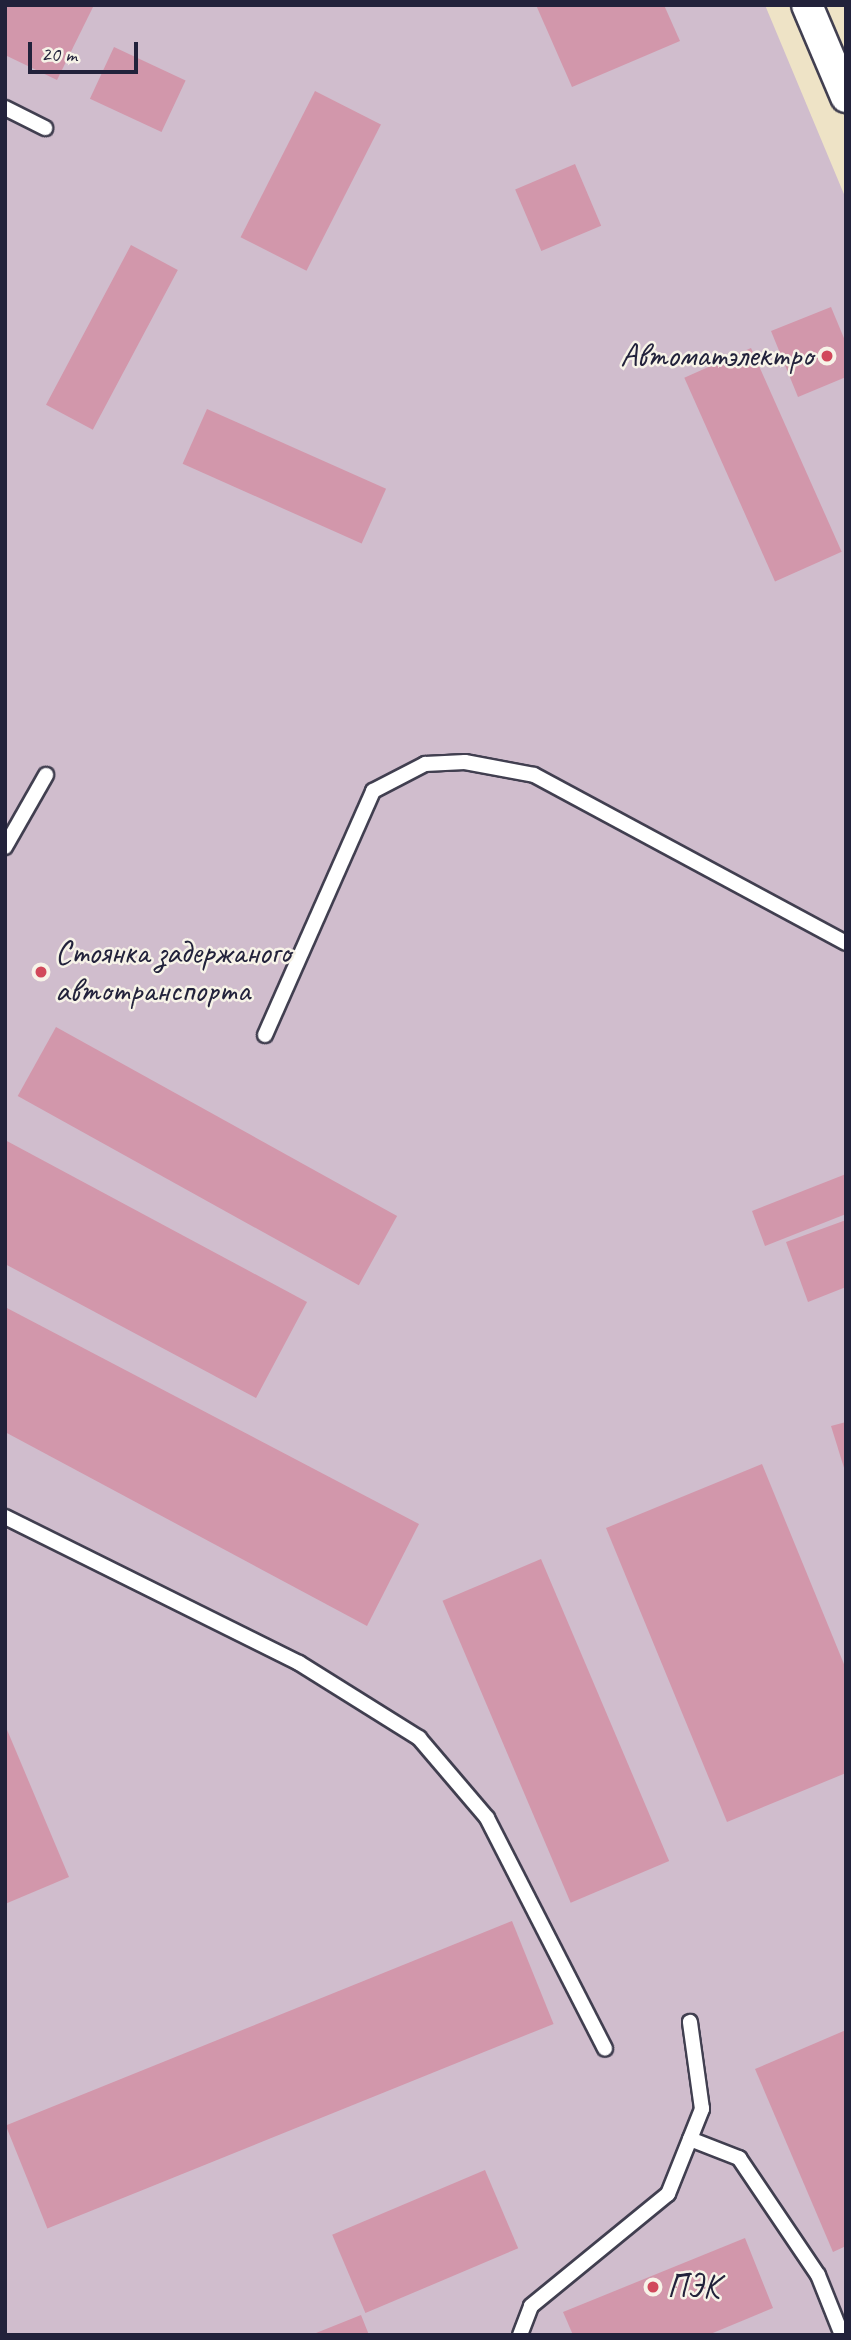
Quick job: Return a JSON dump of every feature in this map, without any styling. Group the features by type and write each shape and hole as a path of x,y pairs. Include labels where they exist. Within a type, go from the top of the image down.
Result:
{"street":[{"path":"807,5 846,97"}],"lane":[{"path":"5,108 46,128"},
{"path":"265,1035 373,791 425,764 465,762 534,775 846,943"},
{"path":"5,848 46,775"},
{"path":"5,1517 299,1663 419,1738 486,1818 605,2049"},
{"path":"520,2335 531,2306 668,2194 702,2109 690,2022"},
{"path":"690,2139 739,2158 818,2275 842,2335"}],"shaded area":[{"path":"5,5 765,5 846,199 846,2335 5,2335"}],"building":[{"path":"5,5 94,5 57,80 5,55"},
{"path":"536,5 664,5 680,41 572,87"},
{"path":"114,47 186,80 162,132 90,99"},
{"path":"315,91 381,125 306,271 241,237"},
{"path":"575,164 601,226 541,251 515,189"},
{"path":"131,245 178,270 93,430 46,405"},
{"path":"831,307 846,343 846,377 798,397 771,331"},
{"path":"751,348 842,552 775,581 684,378"},
{"path":"207,409 386,489 362,544 183,464"},
{"path":"56,1027 397,1216 359,1285 18,1096"},
{"path":"5,1140 307,1302 256,1398 5,1264"},
{"path":"846,1174 846,1214 765,1246 752,1211"},
{"path":"846,1220 846,1287 808,1302 786,1242"},
{"path":"5,1307 419,1524 367,1626 5,1432"},
{"path":"846,1422 846,1471 845,1471 831,1426"},
{"path":"762,1464 846,1669 846,1773 727,1822 606,1528"},
{"path":"541,1559 669,1861 571,1903 443,1601"},
{"path":"5,1725 69,1877 5,1904"},
{"path":"512,1921 554,2024 47,2228 6,2126"},
{"path":"846,2030 846,2246 833,2252 755,2069"},
{"path":"485,2170 518,2248 365,2313 332,2235"},
{"path":"745,2238 773,2308 708,2335 573,2335 563,2312"},
{"path":"361,2315 369,2335 311,2335"}],"place":[{"name":"Автоматэлектро","path":"827,356"},
{"name":"Стоянка задержаного автотранспорта","path":"41,972"},
{"name":"ПЭК","path":"653,2287"}]}
